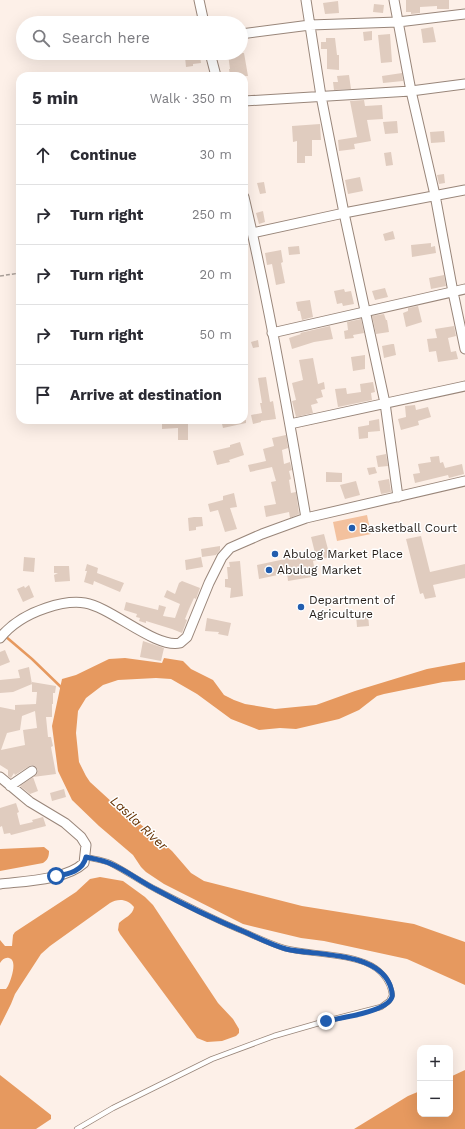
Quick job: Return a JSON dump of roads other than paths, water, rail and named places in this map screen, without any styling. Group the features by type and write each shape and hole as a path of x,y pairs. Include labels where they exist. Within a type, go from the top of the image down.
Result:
{"street":[{"path":"199,0 202,16"},
{"path":"306,0 321,96 344,213 385,403 398,497"},
{"path":"394,0 411,91 435,195 452,292 465,349"},
{"path":"248,33 310,25 398,22 465,14"},
{"path":"212,60 215,72"},
{"path":"248,101 411,91 465,84"},
{"path":"252,233 344,213 465,190"},
{"path":"248,215 290,424 306,518"},
{"path":"272,333 465,289"},
{"path":"290,424 465,386"},
{"path":"0,638 18,621 30,614 52,606 80,602 94,605 148,635 168,643 180,643 187,637 209,583 225,552 238,544 306,518 465,481"},
{"path":"10,786 32,771"},
{"path":"0,777 30,802 73,829 86,845 86,857 84,864 80,868 67,874 0,884"}],"lane":[{"path":"77,1129 113,1108 212,1059 274,1036 381,1007 390,1001 392,995 388,981 383,974 378,969 365,963 333,955 286,949 228,925 180,902 109,863 86,857"}],"waterway":[{"path":"5,636 32,659 62,688"}],"place":[{"name":"Basketball Court","path":"352,528"},
{"name":"Abulog Market Place","path":"275,554"},
{"name":"Abulug Market","path":"269,570"},
{"name":"Department of Agriculture","path":"301,607"}],"water label":[{"name":"Lasila River","path":"139,823"}]}
